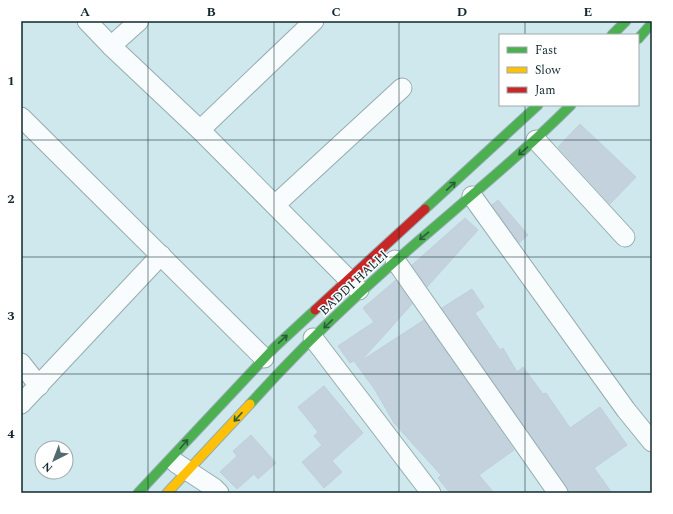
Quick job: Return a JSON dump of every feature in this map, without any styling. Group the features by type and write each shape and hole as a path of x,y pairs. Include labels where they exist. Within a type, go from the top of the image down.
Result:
{"street":[{"path":"88,21 111,46 200,130 354,285"},
{"path":"111,46 139,21"},
{"path":"200,130 314,21"},
{"path":"613,34 626,21"},
{"path":"639,38 652,23"},
{"path":"275,205 402,88"},
{"path":"138,493 264,358 354,285 537,106"},
{"name":"BADDI HALLI","path":"167,493 313,338 354,285 395,260 536,140 570,106"},
{"path":"21,117 264,358"},
{"path":"536,140 624,237"},
{"path":"472,196 626,410 652,442"},
{"path":"21,404 161,255"},
{"path":"395,260 558,493"},
{"path":"313,338 431,493"},
{"path":"21,363 39,386"},
{"path":"170,460 189,471 219,493"}],"building":[{"path":"580,124 636,177 610,204 558,147"},
{"path":"498,200 528,235 519,243 492,205"},
{"path":"465,218 478,230 427,287 412,265"},
{"path":"396,280 412,304 361,361 424,320 514,450 479,475 494,493 450,493 438,478 441,475 394,423 375,390 354,361 350,363 338,346 374,322 363,308"},
{"path":"472,289 484,307 475,313 500,350 503,348 517,372 523,367 543,394 546,393 570,428 600,407 627,445 594,468 612,493 570,493 442,308"},
{"path":"324,386 363,433 332,461 342,472 324,488 302,462 322,445 314,436 318,432 298,407"},
{"path":"251,435 276,463 258,479 254,474 237,489 220,472 237,456 233,451"}],"traffic: fast":[{"path":"613,34 626,21"},
{"path":"639,38 652,23"},
{"path":"425,209 537,106"},
{"path":"250,404 332,319 387,268 520,153 570,106"},
{"path":"138,493 275,347 315,310"}],"traffic: slow":[{"path":"167,493 250,404"}],"traffic: jam":[{"path":"315,310 425,209"}]}
